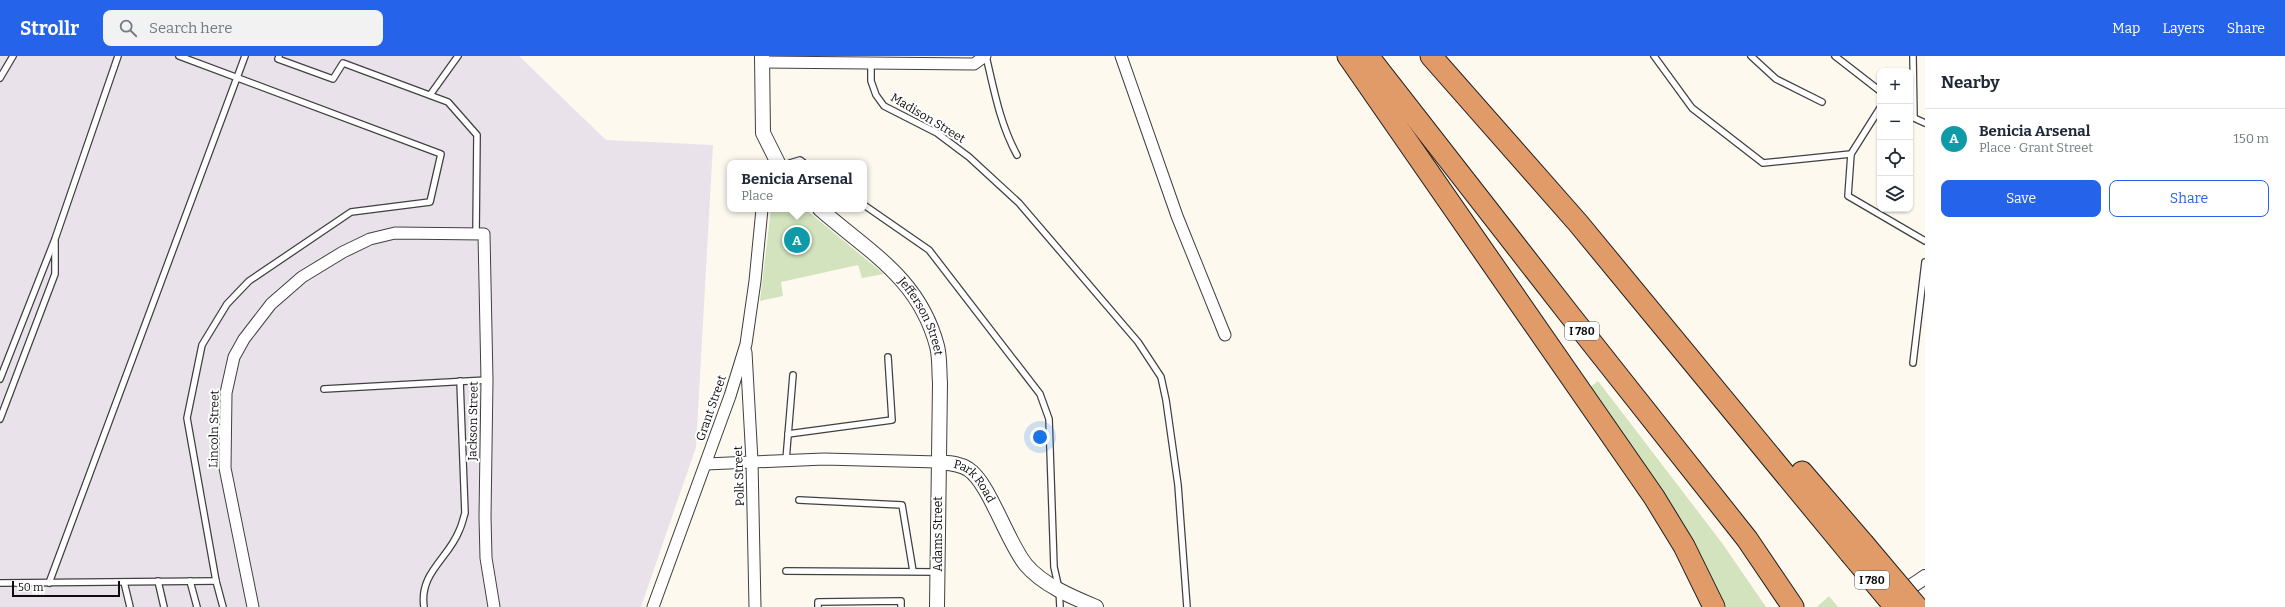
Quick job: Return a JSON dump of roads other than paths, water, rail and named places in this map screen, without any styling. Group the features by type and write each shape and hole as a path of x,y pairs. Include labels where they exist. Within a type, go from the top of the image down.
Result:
{"highway":[{"path":"1348,56 1654,497 1684,546 1714,607"},
{"name":"I 780","path":"1368,56 1578,326 1748,539 1793,607"},
{"name":"I 780","path":"1431,56 1578,224 1666,329 1856,548 1895,607"},
{"path":"1856,548 1917,607"}],"street":[{"path":"776,160 763,133 762,59 870,64 886,60 974,64 985,56"},
{"path":"1121,56 1177,216 1225,335"},
{"name":"Grant Street","path":"653,607 706,464 730,396 746,344 755,280 762,212"},
{"name":"Jefferson Street","path":"824,212 899,275 911,289 928,317 937,347 940,382 938,462"},
{"name":"Lincoln Street","path":"253,607 225,468 226,393 234,357 244,339 271,304 302,277 344,252 370,240 395,233 480,234"},
{"name":"Jackson Street","path":"480,234 487,380 486,558 494,607"},
{"name":"Polk Street","path":"746,344 752,461 755,607"},
{"name":"Park Road","path":"706,464 786,460 938,462 952,463 967,468 978,478 1025,564 1036,576 1096,607"},
{"name":"Adams Street","path":"937,607 938,462"},
{"path":"1882,607 1925,577"}],"lane":[{"path":"0,78 13,56"},
{"path":"0,379 55,238 118,56"},
{"path":"179,56 441,154 430,202 351,212 249,281 227,304 202,345 187,418 216,581 223,607"},
{"path":"49,582 245,56"},
{"path":"279,56 278,59 333,79 343,63 448,102 477,135 480,234"},
{"path":"430,95 458,56"},
{"path":"985,56 998,109 1008,140 1017,155"},
{"path":"1654,56 1692,108 1763,163 1851,154"},
{"path":"1751,56 1776,79 1822,102"},
{"path":"1836,56 1877,89"},
{"path":"1912,104 1913,56"},
{"name":"Madison Street","path":"870,64 871,81 876,95 884,106 937,133 969,157 1019,203 1138,342 1160,376 1166,400 1178,485 1187,607"},
{"path":"1877,113 1851,154 1848,196 1925,241"},
{"path":"1913,117 1925,123"},
{"path":"867,207 929,250 1040,394 1049,419 1054,567 1059,589 1060,607"},
{"path":"0,419 55,274 55,238"},
{"path":"1913,363 1925,262"},
{"path":"788,434 892,420 888,357"},
{"path":"786,460 793,375"},
{"path":"324,389 487,380"},
{"path":"424,607 422,594 427,579 459,532 465,513 460,381"},
{"path":"799,500 902,505 913,572"},
{"path":"786,571 937,572"},
{"path":"158,581 164,607"},
{"path":"190,581 197,607"},
{"path":"0,583 216,581"},
{"path":"124,582 130,607"},
{"path":"818,607 818,602 901,601 901,607"}],"place":[{"name":"Benicia Arsenal","path":"797,240"}]}
